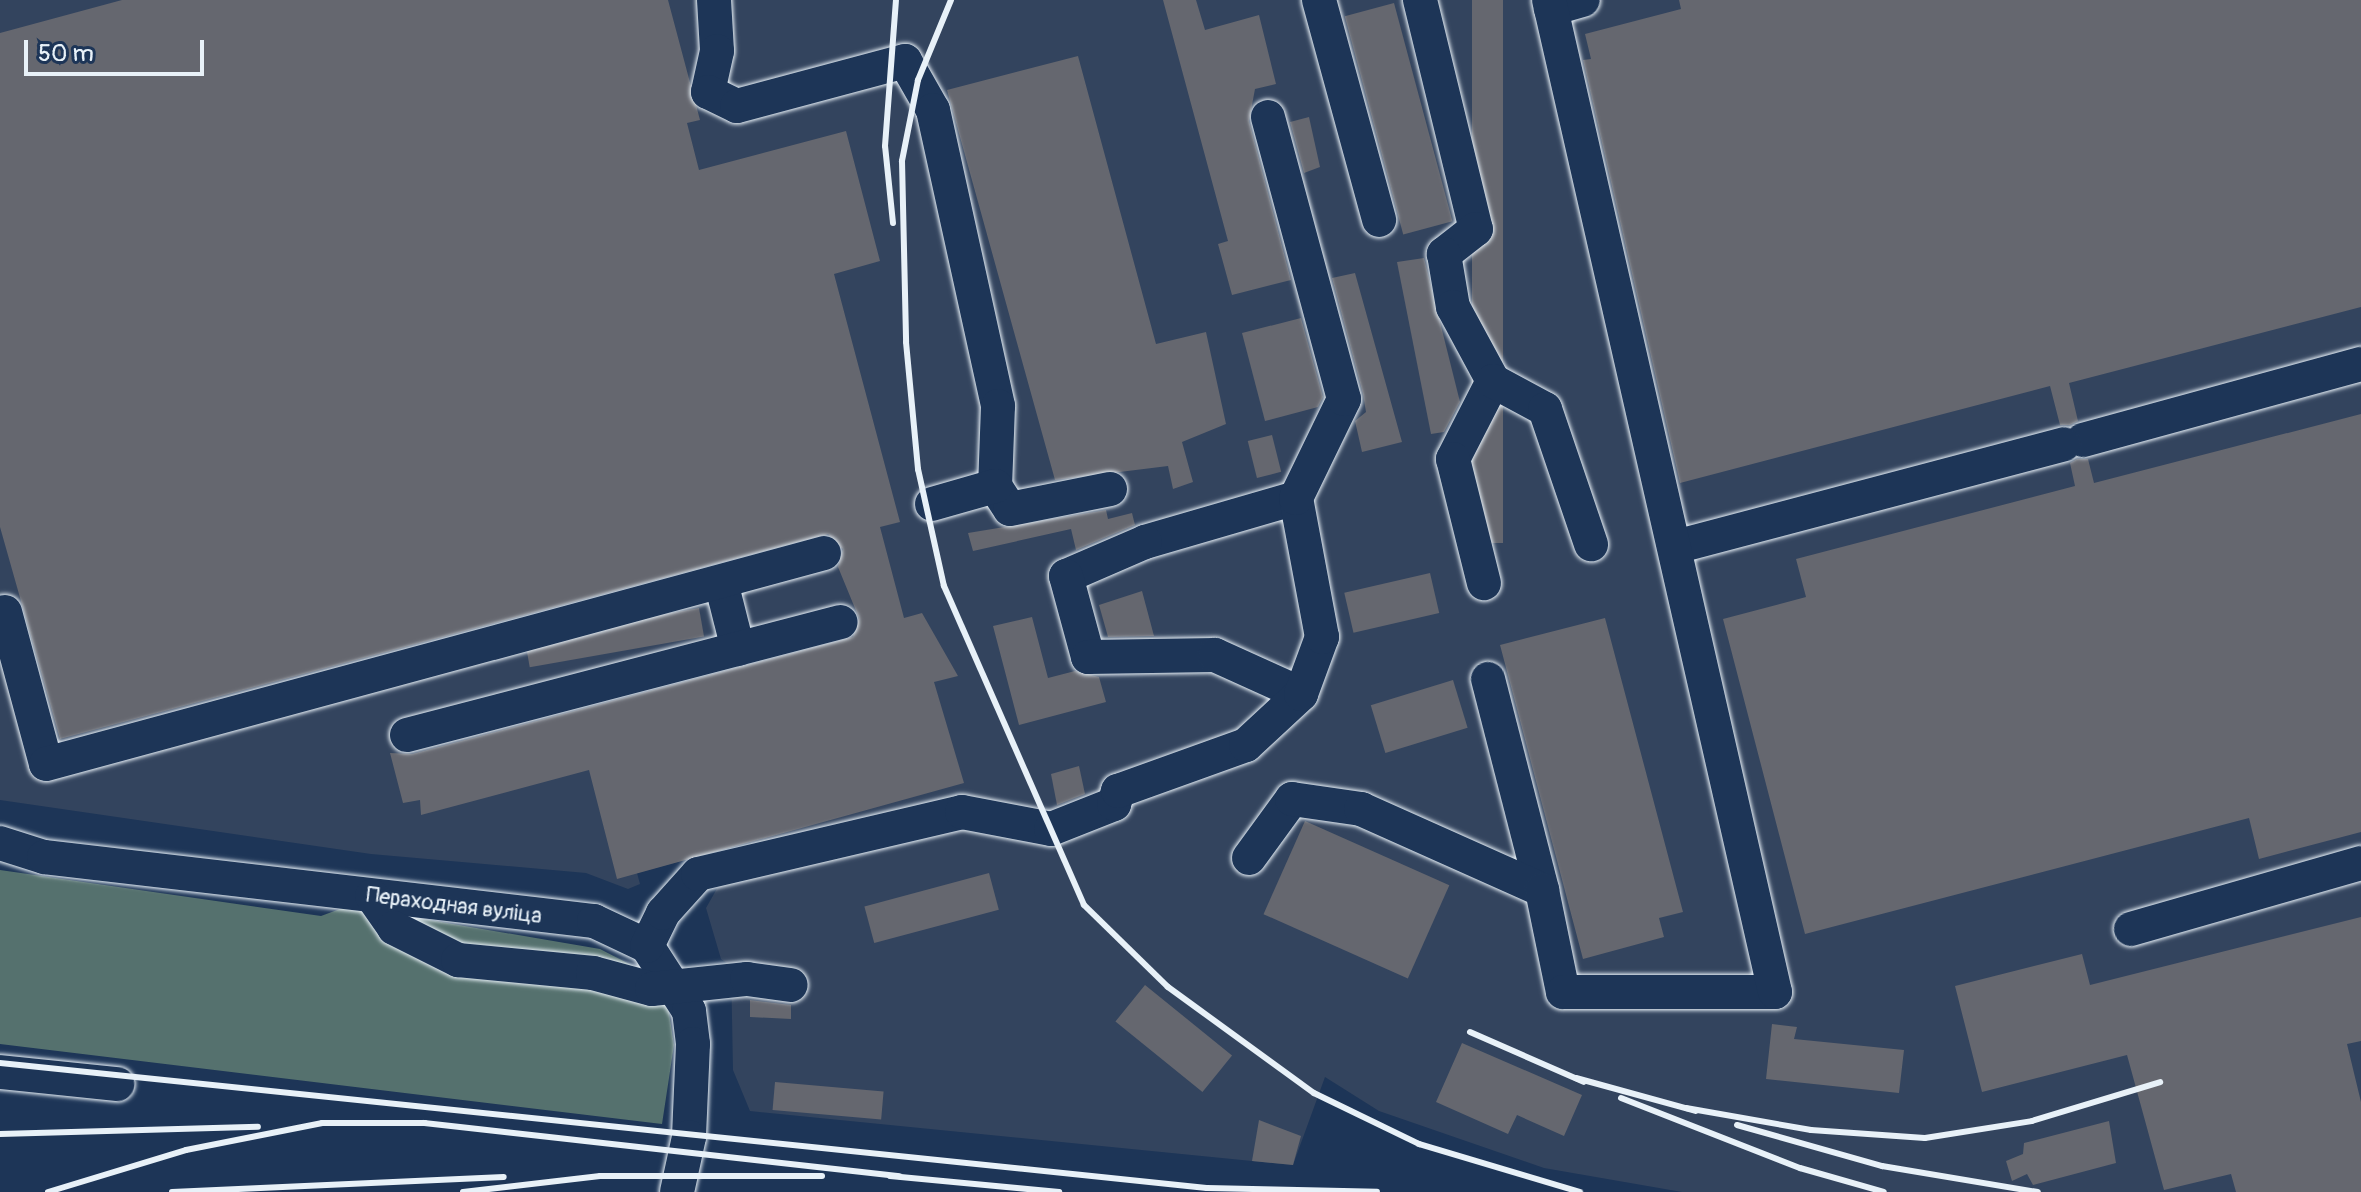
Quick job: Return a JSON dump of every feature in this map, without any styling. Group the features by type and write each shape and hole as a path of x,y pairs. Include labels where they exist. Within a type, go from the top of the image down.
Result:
{"street":[{"path":"714,0 717,51 708,92 737,106 905,61 925,96 998,406 995,486 1010,509 1110,489"},
{"path":"1319,0 1379,220"},
{"path":"1420,0 1476,229 1444,254 1453,307 1493,381 1545,409 1591,544"},
{"path":"1488,679 1542,890 1563,992 1775,992 1550,4 1583,0"},
{"path":"647,946 663,913 698,874 962,812 1051,829 1114,804 1118,791 1246,745 1301,694 1322,637 1296,498 1344,399 1268,117"},
{"path":"1675,547 2361,364"},
{"path":"1484,583 1453,459 1493,381"},
{"path":"932,504 995,486"},
{"path":"1296,498 1145,542 1066,576 1088,657 1215,655 1301,694"},
{"path":"5,612 46,764 824,553"},
{"path":"721,582 738,649"},
{"path":"407,735 840,622"},
{"path":"1249,858 1292,799 1361,809 1542,890"},
{"name":"Пераходная вуліца","path":"0,843 44,857 594,921 647,946 678,990 693,1044 689,1137 677,1192"},
{"path":"2131,929 2361,863"},
{"path":"372,896 394,928 458,960 678,990 747,979 791,985"},
{"path":"0,1072 117,1084"}],"shaded area":[{"path":"0,0 2361,0 2361,1192 1682,1192 1544,1168 1379,1111 1325,1077 1293,1165 750,1111 733,1070 731,966 721,959 706,908 719,885 758,874 750,842 637,873 640,884 628,889 586,873 371,854 0,800"}],"green space":[{"path":"0,870 321,916 348,906 600,949 635,967 668,1006 674,1045 662,1124 0,1044"}],"building":[{"path":"122,0 668,0 700,120 687,123 699,170 846,131 880,261 834,274 900,522 880,527 904,618 922,613 958,676 934,682 964,783 617,879 589,770 421,815 420,800 403,803 390,753 412,754 853,637 859,618 838,567 843,549 828,534 60,739 0,527 0,33"},
{"path":"1163,0 1196,0 1205,30 1259,15 1276,84 1255,89 1249,121 1291,280 1232,295 1218,244 1228,241"},
{"path":"1472,0 1503,0 1503,543 1472,543"},
{"path":"1679,0 2361,0 2361,307 2069,383 2078,421 2070,425 2060,425 2050,386 1680,483 1583,60 1591,59 1585,34 1681,9"},
{"path":"1394,3 1452,221 1403,234 1345,16"},
{"path":"1078,56 1156,344 1206,332 1226,424 1182,442 1193,482 1173,489 1168,466 1055,480 947,90"},
{"path":"1309,117 1320,167 1304,173 1290,122"},
{"path":"1424,258 1460,402 1444,432 1431,434 1397,262"},
{"path":"1355,273 1402,442 1362,452 1355,421 1366,412 1363,394 1332,278"},
{"path":"1301,318 1323,397 1318,407 1265,421 1242,333"},
{"path":"2361,414 2361,832 2259,859 2249,818 1805,934 1723,619 1806,597 1796,559 2075,486 2070,463 2077,459 2088,459 2094,483"},
{"path":"1272,435 1281,472 1257,478 1248,441"},
{"path":"1106,510 1108,519 1132,513 1135,525 1076,550 1071,529 973,551 968,533"},
{"path":"1430,573 1439,613 1353,633 1344,593"},
{"path":"1142,591 1154,636 1108,637 1099,605"},
{"path":"699,608 704,637 530,667 525,639"},
{"path":"1032,617 1048,678 1075,671 1099,677 1106,702 1019,725 993,626"},
{"path":"1605,618 1683,912 1659,918 1664,937 1583,959 1500,645"},
{"path":"1453,680 1468,728 1385,753 1371,705"},
{"path":"1079,766 1085,794 1057,805 1051,774"},
{"path":"1305,821 1449,885 1408,978 1264,914"},
{"path":"989,873 999,910 874,943 864,906"},
{"path":"2361,917 2361,1041 2347,1044 2361,1102 2361,1192 2236,1192 2231,1174 2164,1190 2127,1055 1982,1092 1955,986 2082,954 2090,985"},
{"path":"1145,985 1232,1055 1202,1092 1115,1022"},
{"path":"750,1000 791,1005 791,1019 750,1017"},
{"path":"1772,1024 1797,1027 1794,1039 1904,1050 1899,1093 1766,1079"},
{"path":"1462,1043 1582,1095 1564,1136 1517,1115 1508,1134 1436,1102"},
{"path":"775,1082 884,1091 881,1119 773,1110"},
{"path":"1259,1120 1301,1136 1293,1165 1252,1161"},
{"path":"2109,1121 2116,1163 2033,1185 2027,1174 2012,1181 2006,1161 2023,1154 2024,1143"}],"railway":[{"path":"893,223 885,146 896,0"},
{"path":"951,0 918,80 902,161 906,342 918,469 944,586 1084,905 1168,987 1314,1093 1419,1144 1580,1192"},
{"path":"1470,1032 1584,1082"},
{"path":"0,1063 1207,1188 1377,1192"},
{"path":"1576,1078 1696,1111"},
{"path":"1686,1108 1811,1130 1925,1138 2032,1121 2160,1082"},
{"path":"1621,1098 1800,1168 1884,1192"},
{"path":"48,1192 186,1150 322,1123 425,1123 899,1176"},
{"path":"1737,1125 1882,1166 2038,1192"},
{"path":"0,1134 258,1127"},
{"path":"463,1192 600,1176 822,1176"},
{"path":"890,1176 1059,1192"},
{"path":"172,1192 504,1177"}]}
